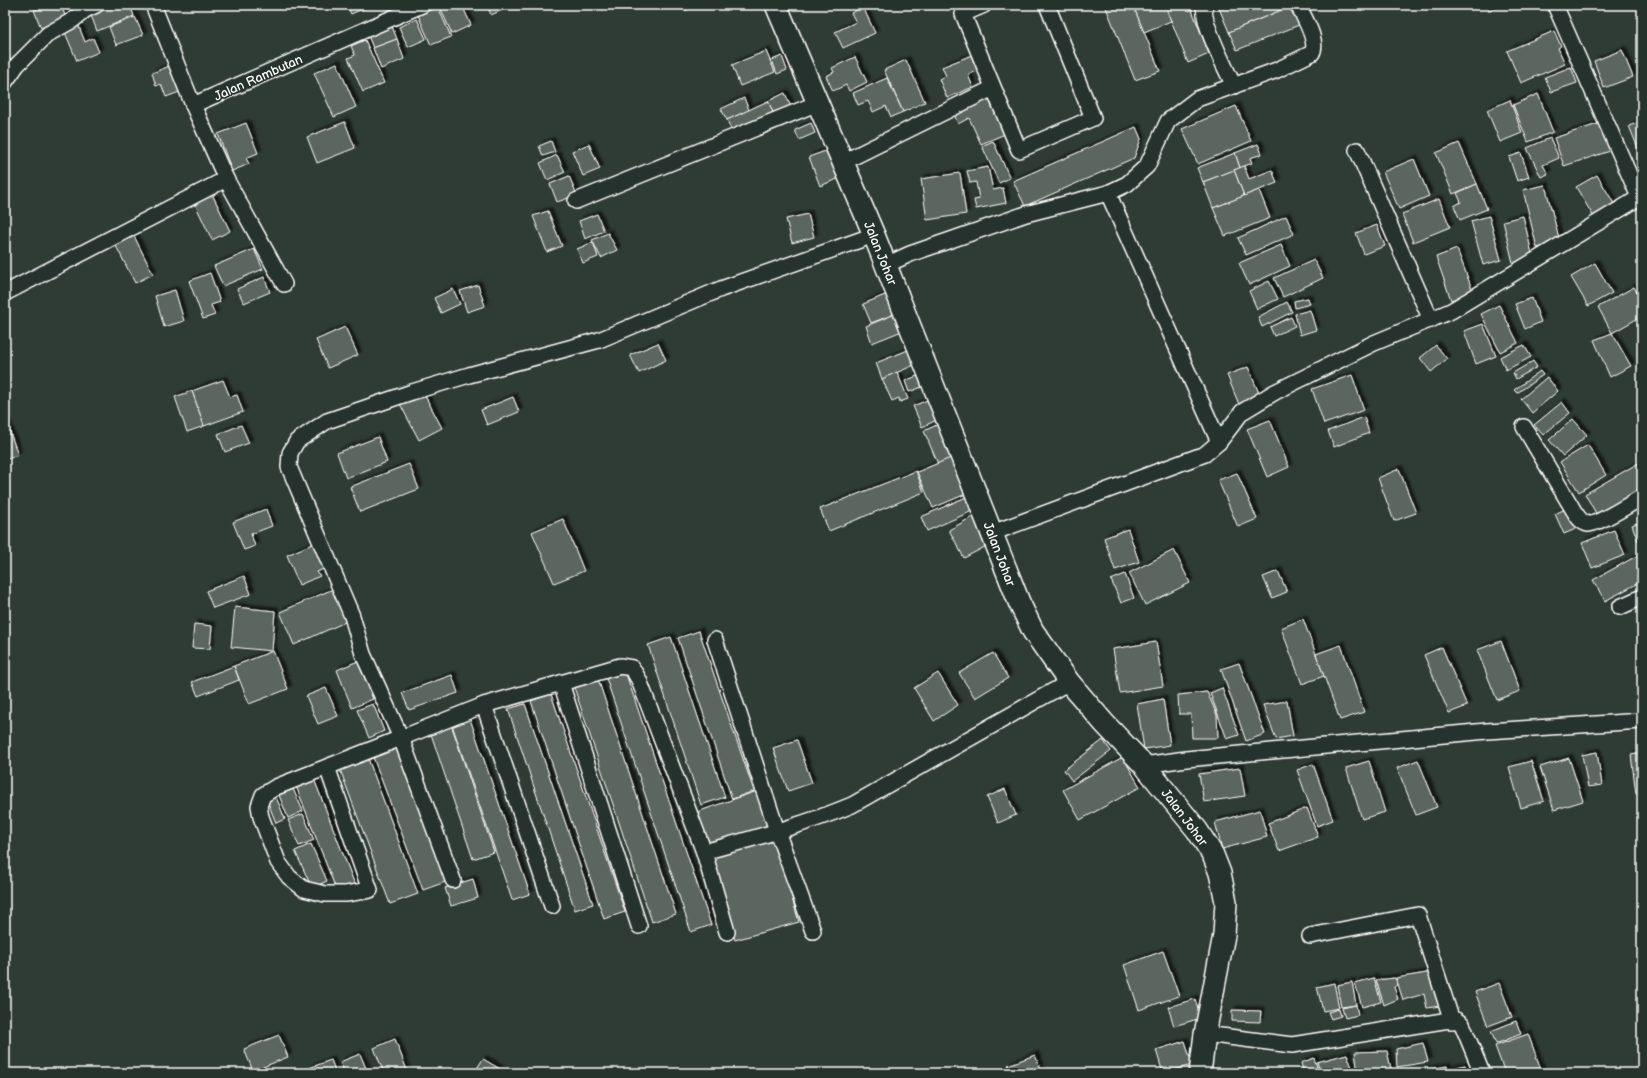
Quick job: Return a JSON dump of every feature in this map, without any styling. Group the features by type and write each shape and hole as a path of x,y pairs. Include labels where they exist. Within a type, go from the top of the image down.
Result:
{"street":[{"path":"5,82 17,65 48,34 73,20 85,10 96,5"},
{"path":"153,5 193,105 226,179 284,284"},
{"name":"Jalan Rambutan","path":"193,105 422,5"},
{"name":"Jalan Johar","path":"776,5 874,235 1019,602 1033,631 1069,682 1104,723 1144,765 1197,830 1213,855 1220,873 1226,902 1224,935 1205,1034 1200,1073"},
{"path":"984,5 963,14 1019,150 1093,118 1047,5"},
{"path":"1205,5 1204,10 1206,23 1234,86"},
{"path":"886,265 910,254 1026,214 1108,193 1127,184 1147,166 1168,121 1197,99 1277,70 1312,52 1315,45 1298,5"},
{"path":"992,533 1205,454 1219,442 1242,412 1275,392 1374,343 1431,320 1468,301 1640,197 1554,5"},
{"path":"843,162 993,88"},
{"path":"576,201 818,103"},
{"path":"1357,150 1431,320"},
{"path":"5,293 226,179"},
{"path":"1108,193 1219,442"},
{"path":"453,880 401,738 363,654 349,610 289,466 290,453 297,441 327,421 448,381 599,340 721,289 874,235"},
{"path":"1524,427 1574,511 1583,522 1589,524 1602,519 1642,498"},
{"path":"1620,606 1642,597"},
{"path":"715,640 777,831 813,931"},
{"path":"327,767 370,890 346,894 325,894 304,890 289,877 278,862 261,817 259,806 263,795 276,787 484,705 620,666 632,668 639,680 704,852 727,932"},
{"path":"704,852 777,831 852,805 1069,682"},
{"path":"561,684 639,926"},
{"path":"484,705 552,906"},
{"path":"1144,765 1186,759 1487,732 1642,721"},
{"path":"1310,936 1418,915 1452,1021"},
{"path":"1205,1034 1292,1045 1456,1020 1462,1024 1482,1073"}],"building":[{"path":"42,5 61,5 66,18 41,28 34,10 43,7"},
{"path":"102,5 130,5 134,16 97,31 89,10"},
{"path":"347,5 372,5 351,14"},
{"path":"439,5 462,5 471,25 452,34"},
{"path":"487,5 508,5 509,7 491,15"},
{"path":"681,5 698,5 684,11"},
{"path":"1105,5 1133,5 1160,71 1135,80"},
{"path":"1133,5 1165,5 1171,21 1144,32"},
{"path":"1165,5 1190,5 1209,54 1188,63"},
{"path":"1227,5 1291,6 1229,32 1219,8"},
{"path":"1487,5 1503,5 1489,10"},
{"path":"1291,6 1299,25 1237,50 1229,32"},
{"path":"438,7 451,37 431,45 418,15"},
{"path":"863,7 875,33 843,48 835,32 856,22 851,13"},
{"path":"135,17 143,35 116,45 109,27"},
{"path":"417,19 426,39 408,47 399,27"},
{"path":"78,24 85,42 93,38 99,52 77,61 64,30"},
{"path":"391,24 397,39 373,48 367,33"},
{"path":"1554,31 1561,46 1558,48 1565,64 1521,83 1507,51"},
{"path":"397,39 404,59 381,69 373,48"},
{"path":"365,40 384,83 363,92 348,58 355,55 351,46"},
{"path":"1622,50 1633,77 1604,88 1594,61"},
{"path":"766,51 775,72 740,86 732,65"},
{"path":"972,55 979,70 968,75 973,87 947,98 939,79 946,76 942,67"},
{"path":"782,56 787,70 777,74 772,60"},
{"path":"855,57 867,82 849,91 846,85 833,91 826,76 834,72 832,68"},
{"path":"906,60 925,102 903,112 884,70"},
{"path":"337,63 356,107 334,117 314,73"},
{"path":"172,65 182,91 166,97 161,84 156,86 152,73"},
{"path":"1571,67 1577,83 1551,92 1545,77"},
{"path":"887,78 903,112 891,117 886,106 873,112 868,101 858,105 853,93"},
{"path":"785,93 791,107 774,115 768,101"},
{"path":"1538,94 1553,132 1528,142 1513,105"},
{"path":"744,98 749,110 727,120 721,109"},
{"path":"988,98 1005,134 981,144 969,118 958,124 954,114"},
{"path":"1510,100 1522,133 1500,142 1487,110"},
{"path":"768,101 774,115 733,134 727,120"},
{"path":"1236,106 1251,141 1198,164 1182,129"},
{"path":"1642,121 1642,158 1629,126"},
{"path":"345,122 355,148 317,163 307,137"},
{"path":"246,123 258,153 246,158 249,164 232,171 218,134"},
{"path":"811,123 815,133 799,140 795,130"},
{"path":"1601,123 1610,151 1564,166 1554,138"},
{"path":"1136,127 1141,139 1134,158 1025,206 1013,181"},
{"path":"1550,138 1559,158 1543,165 1548,174 1541,177 1527,148"},
{"path":"551,141 555,152 543,156 539,146"},
{"path":"993,141 1010,178 999,183 982,146"},
{"path":"1459,143 1477,184 1453,194 1436,153"},
{"path":"589,144 600,169 583,176 572,151"},
{"path":"1258,144 1262,154 1250,158 1252,163 1240,168 1235,153"},
{"path":"828,150 840,178 820,186 809,157"},
{"path":"1235,153 1240,168 1203,182 1197,168"},
{"path":"1521,153 1529,177 1517,181 1509,157"},
{"path":"557,155 565,172 547,180 540,163"},
{"path":"1414,159 1429,196 1399,209 1383,172"},
{"path":"1244,166 1249,179 1272,170 1277,183 1244,196 1234,170"},
{"path":"988,167 993,190 1003,188 1006,203 976,209 974,200 979,199 976,182 970,183 967,171"},
{"path":"1234,170 1244,196 1213,208 1203,182"},
{"path":"960,173 966,214 927,220 921,179"},
{"path":"1597,175 1616,207 1595,219 1576,187"},
{"path":"569,176 577,195 557,202 550,184"},
{"path":"1477,184 1487,209 1460,220 1454,206 1461,202 1457,193"},
{"path":"1545,185 1560,242 1537,248 1523,190"},
{"path":"1259,190 1270,218 1225,236 1213,208"},
{"path":"212,194 230,231 212,240 194,202"},
{"path":"1439,199 1450,227 1413,242 1402,214"},
{"path":"548,211 562,246 547,252 533,216"},
{"path":"597,214 604,231 585,239 579,221"},
{"path":"808,214 814,237 792,243 786,219"},
{"path":"1286,216 1294,234 1246,255 1238,238"},
{"path":"1489,216 1501,260 1483,265 1471,221"},
{"path":"1523,216 1533,258 1513,263 1503,221"},
{"path":"1377,225 1385,246 1364,254 1356,233"},
{"path":"608,233 617,250 601,258 592,240"},
{"path":"134,236 153,274 135,283 116,246"},
{"path":"593,242 598,257 583,263 577,249"},
{"path":"1281,245 1290,266 1249,285 1239,263"},
{"path":"254,249 263,269 223,286 214,266"},
{"path":"1457,249 1473,292 1451,300 1436,257"},
{"path":"1314,260 1323,278 1283,297 1274,278"},
{"path":"1595,263 1612,293 1588,306 1571,277"},
{"path":"210,273 220,302 211,305 215,315 203,319 189,281"},
{"path":"264,277 270,292 244,303 237,289"},
{"path":"1269,281 1278,299 1257,309 1249,291"},
{"path":"478,285 485,306 467,312 460,291"},
{"path":"1634,287 1642,301 1642,316 1612,333 1598,307"},
{"path":"453,289 460,304 441,313 434,298"},
{"path":"175,290 184,321 164,327 155,296"},
{"path":"890,293 897,313 871,323 863,304"},
{"path":"1308,298 1310,304 1295,308 1294,301"},
{"path":"1532,298 1541,322 1525,329 1515,304"},
{"path":"1287,302 1292,312 1262,327 1258,317"},
{"path":"1499,305 1518,343 1500,352 1481,314"},
{"path":"1310,310 1316,330 1300,335 1295,314"},
{"path":"900,312 907,329 872,343 866,326"},
{"path":"1291,317 1295,326 1274,336 1270,327"},
{"path":"1483,324 1496,356 1476,364 1464,331"},
{"path":"345,327 358,355 328,368 316,340"},
{"path":"1612,333 1631,366 1610,377 1594,340"},
{"path":"658,343 666,360 639,373 630,355"},
{"path":"1436,345 1447,359 1431,372 1420,358"},
{"path":"1524,345 1531,357 1506,370 1500,357"},
{"path":"913,348 919,363 882,379 876,363"},
{"path":"1533,361 1537,367 1516,379 1513,373"},
{"path":"1248,367 1261,398 1240,407 1227,375"},
{"path":"1540,371 1543,375 1517,393 1514,390"},
{"path":"897,372 908,399 900,402 899,398 892,401 882,379"},
{"path":"922,374 927,385 909,392 905,381"},
{"path":"1352,375 1364,410 1324,424 1312,389"},
{"path":"1547,377 1558,391 1532,413 1521,399"},
{"path":"223,380 230,397 237,395 243,412 204,426 192,391"},
{"path":"422,390 442,428 419,440 399,402"},
{"path":"192,391 204,426 187,432 175,397"},
{"path":"513,397 519,412 487,425 481,410"},
{"path":"935,397 943,417 922,427 913,406"},
{"path":"1562,402 1570,413 1543,435 1534,425"},
{"path":"1364,417 1369,433 1334,447 1328,431"},
{"path":"1573,419 1587,435 1563,456 1549,440"},
{"path":"1270,420 1289,467 1267,477 1247,429"},
{"path":"6,421 18,455 5,460 5,422"},
{"path":"943,422 958,455 938,464 924,431"},
{"path":"241,425 249,443 225,452 218,434"},
{"path":"378,437 387,462 346,478 337,453"},
{"path":"1588,445 1606,475 1579,492 1560,462"},
{"path":"953,457 968,493 933,508 917,472"},
{"path":"1642,461 1642,490 1597,515 1585,494"},
{"path":"409,464 419,489 360,512 350,487"},
{"path":"1399,469 1416,513 1394,521 1378,478"},
{"path":"916,471 924,492 829,531 820,509"},
{"path":"1237,473 1257,519 1238,527 1218,480"},
{"path":"973,494 979,508 927,531 921,517"},
{"path":"1569,507 1578,528 1564,534 1555,514"},
{"path":"266,509 272,526 251,534 255,546 244,550 233,522"},
{"path":"979,513 994,542 964,558 949,530"},
{"path":"563,519 584,571 554,583 532,532"},
{"path":"1642,521 1642,540 1638,541 1632,525"},
{"path":"1128,529 1139,562 1115,570 1104,538"},
{"path":"1614,530 1625,555 1592,568 1582,543"},
{"path":"319,541 330,566 317,572 320,576 299,585 287,555"},
{"path":"1174,550 1190,583 1145,605 1129,573"},
{"path":"1642,553 1642,581 1605,601 1593,580"},
{"path":"1278,571 1287,592 1272,598 1263,577"},
{"path":"1125,574 1134,598 1121,603 1111,580"},
{"path":"244,576 251,594 213,608 206,591"},
{"path":"338,587 352,619 294,645 280,612"},
{"path":"235,607 275,611 272,651 231,647"},
{"path":"1303,619 1324,676 1302,684 1281,628"},
{"path":"194,624 212,626 210,649 192,648"},
{"path":"699,631 754,791 732,799 678,638"},
{"path":"671,637 725,797 701,805 648,645"},
{"path":"1501,641 1520,691 1497,700 1477,650"},
{"path":"1156,642 1163,686 1120,693 1113,649"},
{"path":"1341,645 1364,712 1340,720 1316,654"},
{"path":"1442,647 1467,706 1449,713 1424,655"},
{"path":"273,651 288,689 249,704 234,666"},
{"path":"993,653 1008,678 975,698 959,673"},
{"path":"358,661 373,699 352,708 337,670"},
{"path":"1239,663 1265,734 1246,741 1221,669"},
{"path":"234,666 239,680 198,696 192,682"},
{"path":"625,671 711,925 691,932 606,678"},
{"path":"938,673 958,705 934,721 914,688"},
{"path":"452,675 458,693 409,710 402,693"},
{"path":"598,679 676,914 652,922 574,687"},
{"path":"326,688 338,716 318,724 306,696"},
{"path":"1222,688 1239,735 1227,739 1210,693"},
{"path":"1207,692 1217,715 1218,738 1192,738 1191,714 1179,714 1178,695"},
{"path":"551,694 625,912 604,919 531,701"},
{"path":"1163,699 1170,745 1144,749 1137,704"},
{"path":"1287,701 1293,736 1276,739 1263,705"},
{"path":"373,704 384,731 369,738 357,710"},
{"path":"525,704 593,904 575,910 508,709"},
{"path":"469,716 530,894 512,900 451,722"},
{"path":"451,724 494,852 473,859 430,731"},
{"path":"797,740 812,783 788,791 773,748"},
{"path":"1103,740 1111,751 1072,781 1064,770"},
{"path":"399,747 448,881 423,890 373,757"},
{"path":"1597,752 1602,785 1588,787 1582,755"},
{"path":"366,753 418,894 390,904 338,764"},
{"path":"1642,753 1642,793 1636,794 1631,755"},
{"path":"1123,757 1140,787 1080,820 1063,790"},
{"path":"1569,758 1583,801 1554,810 1540,767"},
{"path":"1418,760 1437,807 1416,815 1397,768"},
{"path":"1369,761 1385,812 1362,819 1346,768"},
{"path":"1531,761 1544,801 1521,808 1509,767"},
{"path":"1313,764 1333,820 1317,826 1297,770"},
{"path":"1240,768 1245,796 1204,802 1199,774"},
{"path":"314,779 355,885 337,892 296,786"},
{"path":"293,789 303,811 288,818 279,795"},
{"path":"1005,789 1016,815 998,823 987,797"},
{"path":"757,791 769,827 710,847 697,812"},
{"path":"276,797 285,819 276,823 267,800"},
{"path":"1307,808 1318,837 1279,851 1268,823"},
{"path":"1260,810 1267,837 1222,849 1215,822"},
{"path":"303,814 314,840 299,846 288,820"},
{"path":"775,840 799,922 735,940 711,858"},
{"path":"311,844 327,881 312,888 295,851"},
{"path":"473,879 478,898 451,906 445,888"},
{"path":"1163,951 1179,996 1139,1010 1124,965"},
{"path":"1433,972 1440,1006 1427,1008 1424,994 1403,1000 1396,978"},
{"path":"1374,978 1381,1002 1362,1007 1355,983"},
{"path":"1395,978 1398,985 1394,987 1398,999 1384,1005 1376,980"},
{"path":"1352,982 1356,1005 1341,1007 1337,985"},
{"path":"1334,983 1339,1008 1323,1011 1317,987"},
{"path":"1499,983 1512,1017 1488,1026 1475,992"},
{"path":"1195,999 1201,1018 1174,1026 1168,1007"},
{"path":"1356,1005 1358,1015 1345,1018 1342,1008"},
{"path":"1339,1009 1341,1016 1331,1019 1328,1012"},
{"path":"1232,1010 1261,1011 1260,1022 1232,1021"},
{"path":"1516,1021 1521,1034 1496,1044 1491,1031"},
{"path":"1528,1034 1542,1072 1505,1073 1495,1046"},
{"path":"279,1035 288,1057 253,1071 244,1049"},
{"path":"395,1039 408,1073 384,1073 374,1048"},
{"path":"1185,1041 1192,1065 1163,1073 1156,1050"},
{"path":"1423,1043 1428,1062 1397,1067 1396,1049"},
{"path":"1387,1051 1392,1073 1358,1073 1355,1052"},
{"path":"360,1054 368,1073 345,1073 340,1062"},
{"path":"1347,1054 1354,1073 1321,1073 1317,1062"},
{"path":"1035,1055 1042,1073 1011,1073 1008,1065"},
{"path":"1314,1058 1319,1073 1304,1073 1301,1063"},
{"path":"483,1059 507,1073 474,1073"},
{"path":"331,1060 336,1073 311,1073 309,1068"},
{"path":"1465,1065 1468,1073 1450,1073 1450,1069"},
{"path":"1447,1066 1449,1073 1411,1073"}]}
